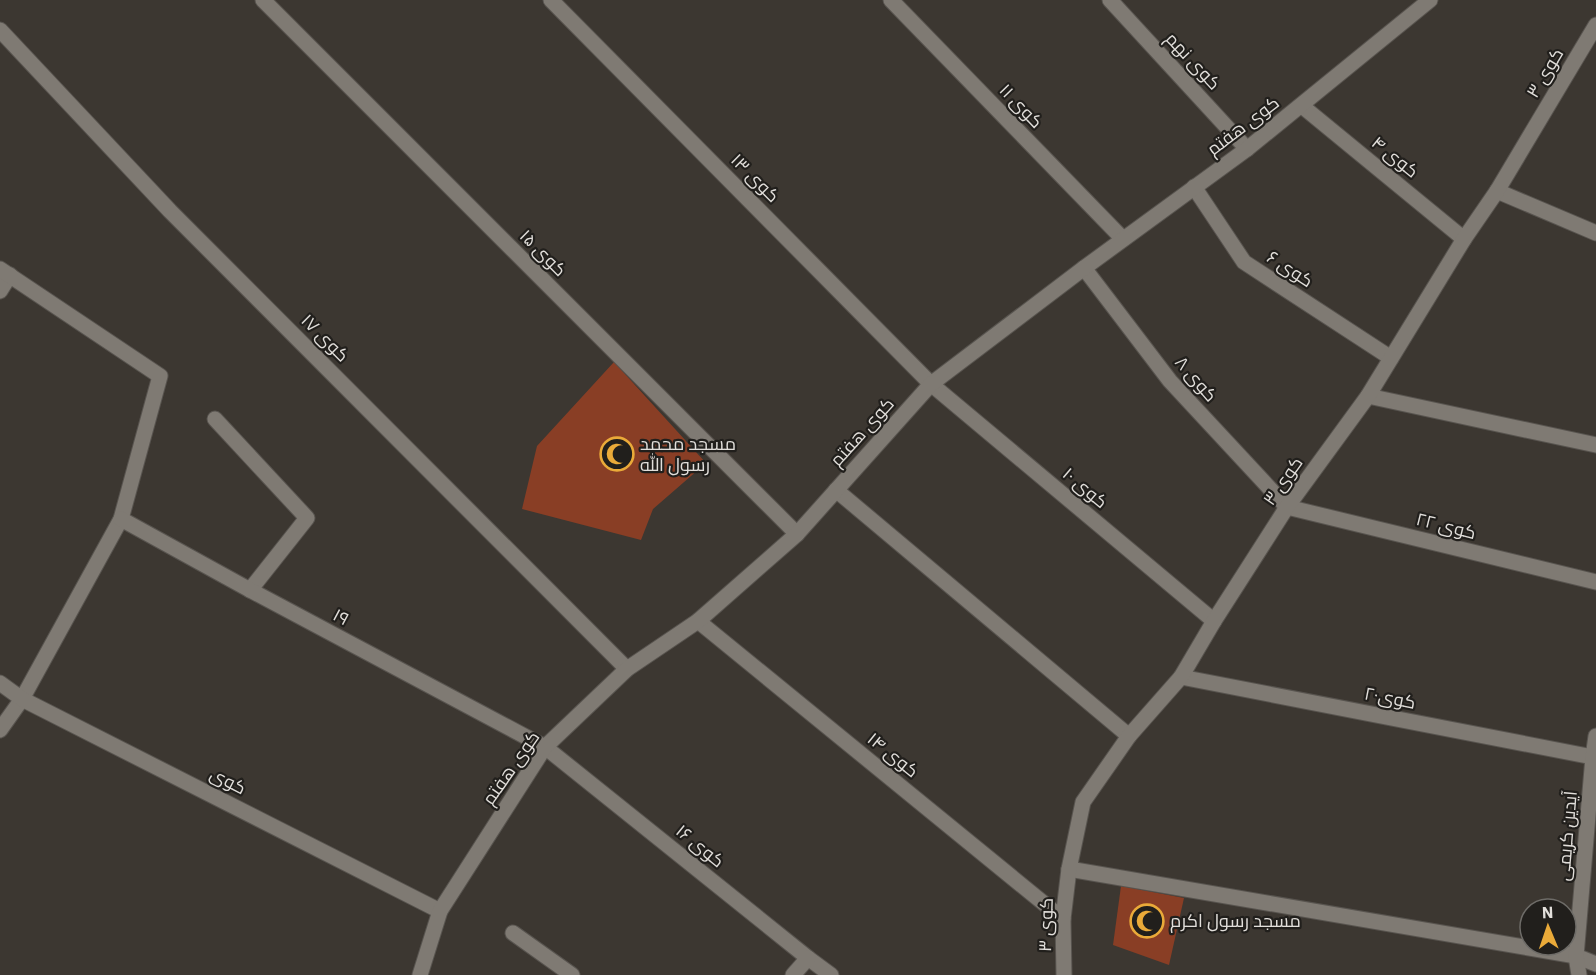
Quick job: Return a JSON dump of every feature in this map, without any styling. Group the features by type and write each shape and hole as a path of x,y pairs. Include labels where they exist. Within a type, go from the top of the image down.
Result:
{"street":[{"name":"کوی ۱۵","path":"263,0 797,534"},
{"name":"کوی ۱۳","path":"551,0 931,384"},
{"name":"کوی ۱۱","path":"891,0 1123,239"},
{"name":"کوی نهم","path":"1110,0 1248,149"},
{"name":"کوی هفتم","path":"420,975 441,911 545,747 627,669 698,621 797,534 931,384 1123,239 1248,149 1430,0"},
{"name":"کوی ۳","path":"1065,975 1063,919 1069,869 1083,802 1129,736 1181,677 1287,507 1368,396 1464,239 1497,191 1596,25"},
{"name":"کوی ۱۷","path":"0,30 170,211 627,669"},
{"name":"کوی ۴","path":"1302,106 1464,239"},
{"name":"کوی ۶","path":"1194,187 1244,262 1391,358"},
{"path":"1497,191 1596,233"},
{"name":"کوی ۸","path":"1084,268 1170,381 1287,507"},
{"path":"0,291 5,272 160,376 121,519 22,699 0,730"},
{"name":"کوی ۱۰","path":"931,384 1215,621"},
{"path":"1368,396 1596,445"},
{"path":"215,419 307,518 249,590"},
{"path":"836,490 1129,736"},
{"name":"کوی ۲۲","path":"1287,507 1596,582"},
{"name":"۱۹","path":"121,519 249,590 545,747"},
{"name":"کوی ۱۴","path":"698,621 1063,919"},
{"name":"کوی۲۰","path":"1181,677 1593,757"},
{"name":"کوی","path":"0,683 22,699 441,911"},
{"name":"آیدین کریمی","path":"1578,933 1596,736"},
{"name":"کوی ۱۶","path":"545,747 831,975"},
{"path":"1069,869 1518,946"},
{"path":"513,933 572,975"},
{"name":"آیدین کریمی","path":"1576,957 1579,975"},
{"path":"1578,957 1596,964"},
{"path":"793,975 808,958"}],"building":[{"name":"مسجد محمد رسول الله","path":"614,362 706,463 653,509 641,540 522,509 537,446"},
{"name":"مسجد رسول اکرم","path":"1121,886 1184,898 1169,965 1113,945"}],"place":[{"name":"مسجد محمد رسول الله","path":"617,454"},
{"name":"مسجد رسول اکرم","path":"1147,921"}]}
